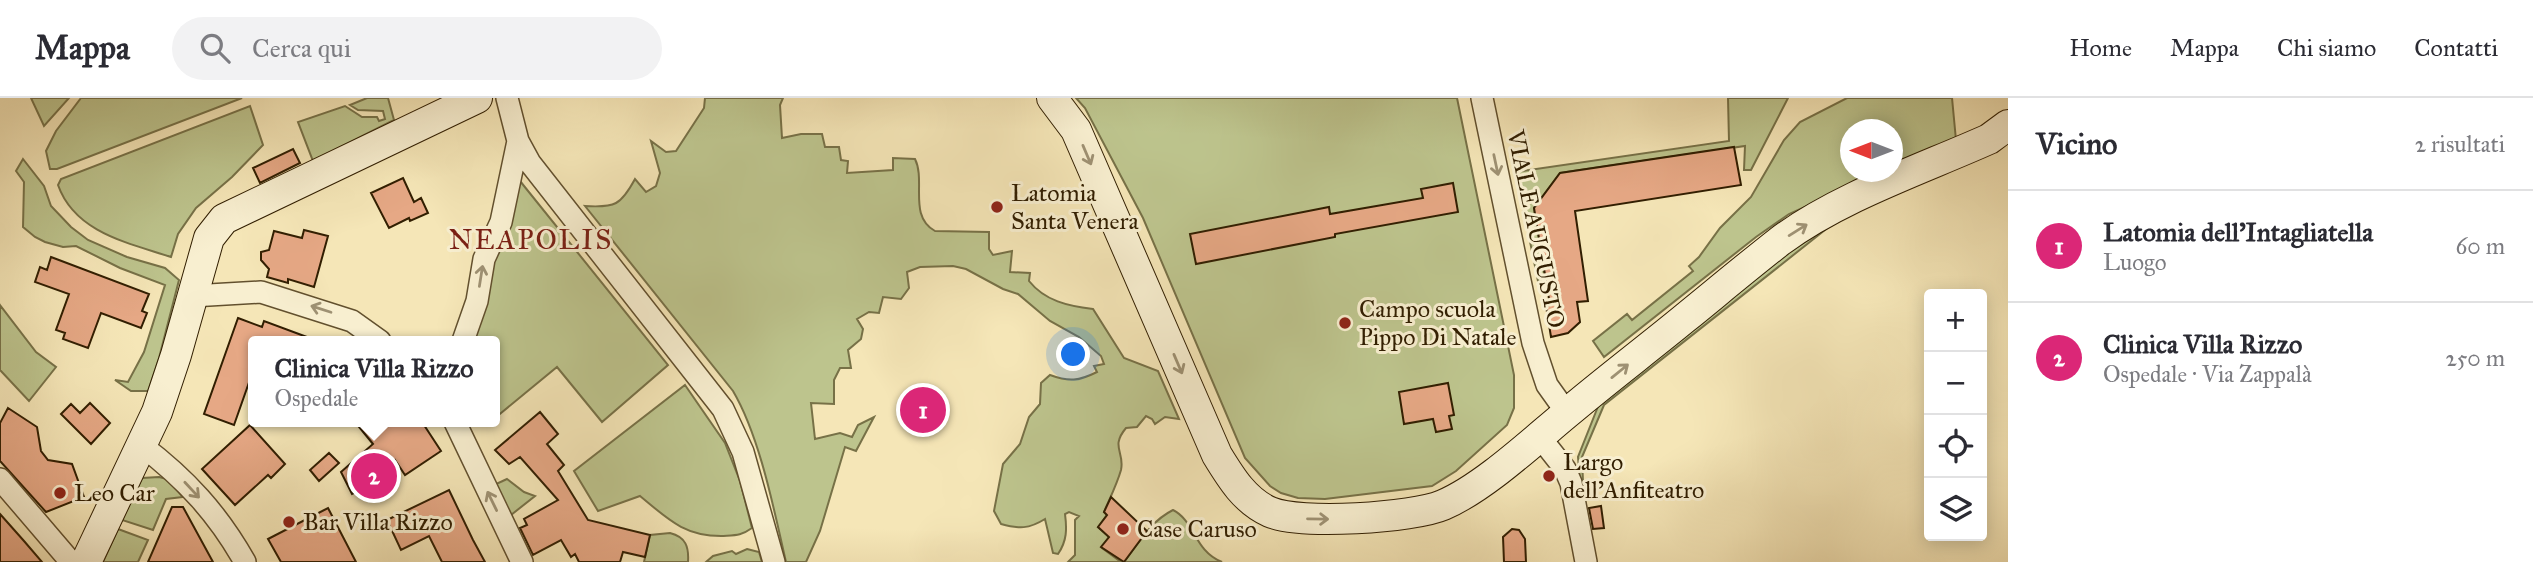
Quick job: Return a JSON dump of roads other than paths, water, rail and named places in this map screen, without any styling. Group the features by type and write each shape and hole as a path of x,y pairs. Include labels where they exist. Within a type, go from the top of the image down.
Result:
{"main road":[{"path":"86,562 157,412 209,239 224,219 477,98"},
{"path":"1052,98 1076,130 1217,455 1241,492 1271,513 1292,518 1327,520 1430,510 1457,498 1539,436 1782,240 1844,204 1989,139 2008,125"}],"street":[{"path":"507,98 518,141 530,163 723,409 743,452 774,562"},
{"name":"VIALE AUGUSTO","path":"1482,98 1533,343 1547,385 1567,413"},
{"path":"465,336 477,301 484,259 501,222 518,141"},
{"path":"192,296 261,292 352,321 373,336"},
{"path":"457,427 522,562"},
{"path":"1539,436 1565,469 1571,483 1586,562"},
{"path":"141,445 173,470 200,498 227,529 246,562"},
{"path":"0,479 71,562"}],"place":[{"name":"Latomia Santa Venera","path":"997,207"},
{"name":"Campo scuola Pippo Di Natale","path":"1345,323"},
{"name":"Latomia dell'Intagliatella","path":"923,410"},
{"name":"Clinica Villa Rizzo","path":"374,476"},
{"name":"Largo dell'Anfiteatro","path":"1549,476"},
{"name":"Leo Car","path":"60,493"},
{"name":"Bar Villa Rizzo","path":"289,522"},
{"name":"Case Caruso","path":"1123,529"}],"district":[{"name":"NEAPOLIS","path":"531,239"}]}
